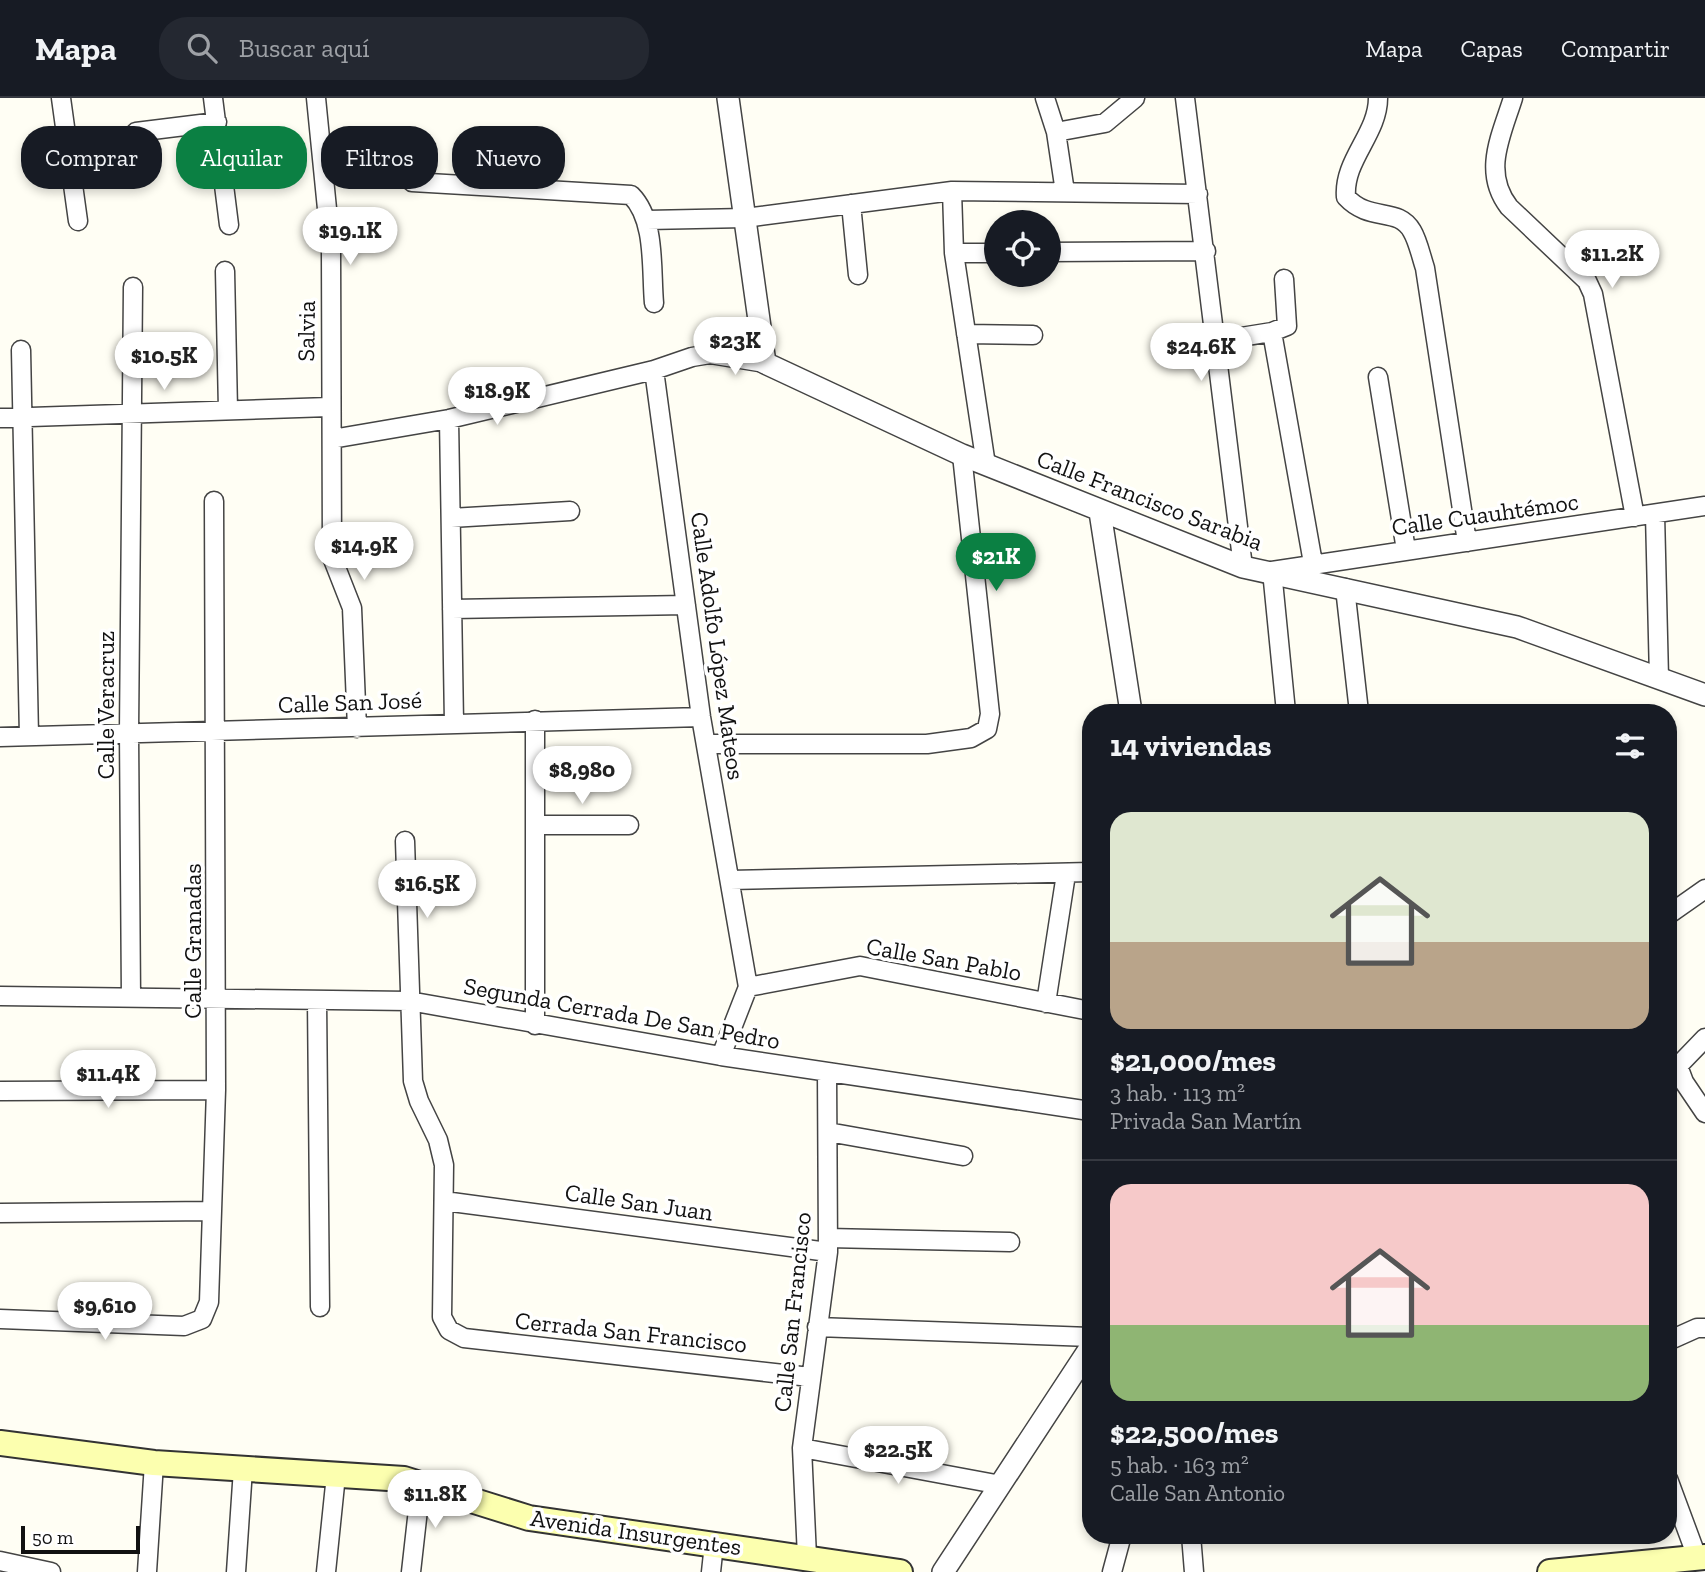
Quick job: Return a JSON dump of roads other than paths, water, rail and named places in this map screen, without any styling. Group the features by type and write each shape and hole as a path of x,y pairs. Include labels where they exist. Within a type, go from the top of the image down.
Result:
{"main road":[{"name":"Avenida Insurgentes","path":"0,1443 154,1463 404,1479 529,1518 900,1572"},
{"path":"1550,1572 1603,1569 1701,1557"}],"street":[{"path":"61,98 78,221"},
{"path":"214,98 229,225"},
{"name":"Salvia","path":"316,98 331,249 329,407 332,557 352,608 357,727"},
{"path":"728,98 765,363"},
{"path":"1045,98 1056,132 1065,192"},
{"path":"1056,132 1105,123 1135,98"},
{"path":"1185,98 1243,567"},
{"path":"1378,98 1374,118 1347,174 1346,197 1366,213 1392,215 1404,220 1413,231 1425,268 1467,542"},
{"path":"1513,98 1495,155 1495,181 1500,195 1509,207 1587,281 1593,294 1635,517"},
{"path":"162,128 217,121"},
{"path":"438,184 631,195 642,205 647,220 654,303"},
{"path":"647,220 745,218 952,191 1198,194"},
{"path":"952,191 954,253 986,465"},
{"path":"851,204 858,275"},
{"path":"1061,252 1206,251"},
{"path":"954,253 984,253"},
{"path":"225,271 228,410"},
{"path":"1216,341 1272,332 1287,326 1284,279"},
{"name":"Calle Veracruz","path":"131,998 128,732 134,412 133,287"},
{"path":"1272,332 1313,563"},
{"path":"966,334 1033,334"},
{"path":"21,350 29,736"},
{"name":"Calle Francisco Sarabia","path":"654,370 710,354 765,363 962,455 1243,567 1517,627 1705,695"},
{"path":"331,439 449,419 654,370"},
{"name":"Calle Adolfo López Mateos","path":"654,370 701,717 748,987"},
{"path":"1378,377 1406,550"},
{"path":"0,418 329,407"},
{"path":"449,419 454,723"},
{"path":"706,744 927,744 971,738 987,729 990,714 962,455"},
{"name":"Calle Granadas","path":"0,1319 184,1326 202,1319 209,1302 216,1090 214,501"},
{"name":"Calle Cuauhtémoc","path":"1272,572 1313,563 1705,506"},
{"path":"451,518 570,511"},
{"path":"1100,512 1130,704"},
{"path":"1655,514 1659,678"},
{"path":"1272,572 1285,704"},
{"path":"1345,588 1358,704"},
{"path":"452,609 686,605"},
{"name":"Calle San José","path":"0,737 701,717"},
{"path":"535,720 535,1025"},
{"path":"536,825 629,825"},
{"path":"405,841 413,1081 419,1101 438,1140 444,1165 444,1201"},
{"path":"730,880 893,874 1082,873"},
{"path":"1046,1003 1066,874"},
{"path":"1677,909 1705,890"},
{"name":"Calle San Pablo","path":"748,987 860,967 1082,1010"},
{"path":"721,1056 748,987"},
{"path":"0,996 409,1001"},
{"path":"317,1000 320,1307"},
{"name":"Segunda Cerrada De San Pedro","path":"409,1001 721,1056 1082,1110"},
{"path":"1705,1038 1688,1052 1678,1066 1684,1082 1705,1113"},
{"name":"Calle San Francisco","path":"807,1557 802,1448 828,1245 827,1072"},
{"path":"0,1091 216,1090"},
{"path":"828,1132 963,1156"},
{"name":"Calle San Juan","path":"444,1201 828,1245 1010,1242"},
{"name":"Cerrada San Francisco","path":"444,1201 442,1317 449,1330 464,1338 810,1377"},
{"path":"0,1213 212,1211"},
{"path":"817,1327 1082,1337"},
{"path":"1677,1336 1697,1328 1705,1328"},
{"path":"943,1572 1082,1360"},
{"path":"802,1448 1001,1485"},
{"path":"147,1572 154,1463"},
{"path":"236,1572 243,1469"},
{"path":"326,1572 335,1475"},
{"path":"411,1572 421,1483"},
{"path":"1677,1500 1701,1557"},
{"path":"711,1572 714,1544"},
{"path":"1112,1572 1120,1544"},
{"path":"1192,1544 1194,1572"},
{"path":"0,1561 51,1572"}]}
